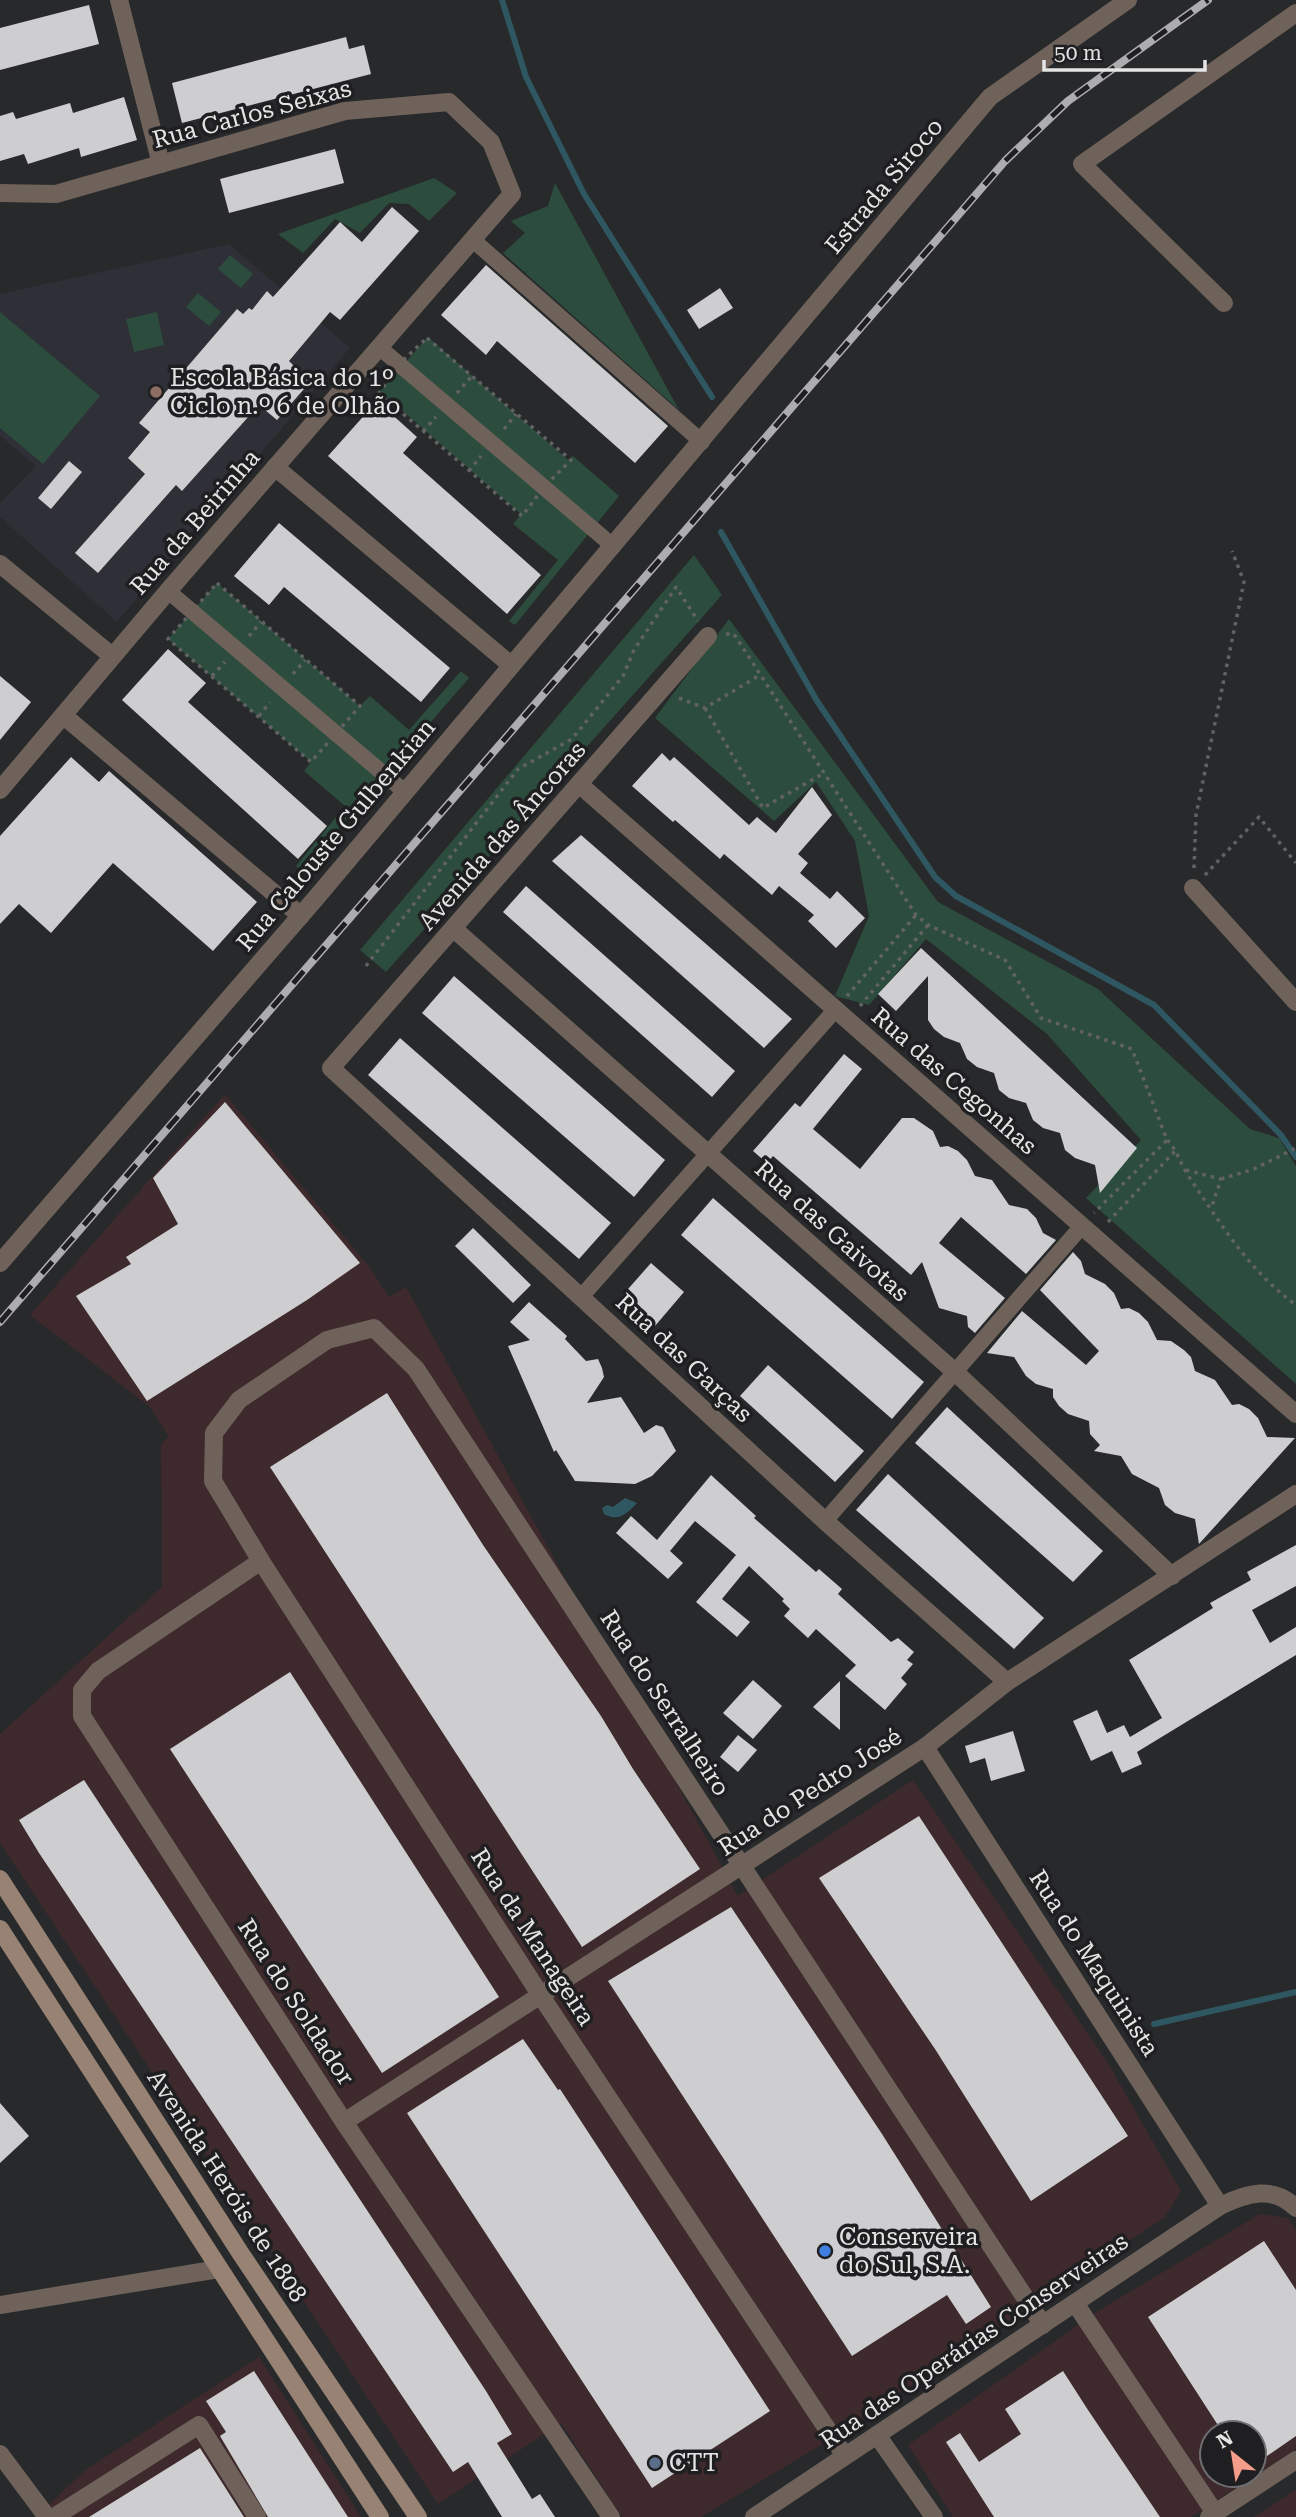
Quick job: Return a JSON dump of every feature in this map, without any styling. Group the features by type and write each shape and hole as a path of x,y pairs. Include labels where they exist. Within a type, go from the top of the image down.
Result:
{"main road":[{"name":"Avenida Heróis de 1808","path":"0,1879 241,2254 418,2517"},
{"path":"0,1929 380,2517"}],"street":[{"path":"119,0 161,164"},
{"name":"Estrada Siroco","path":"704,439 990,97 1128,0"},
{"path":"1224,303 1082,164 1296,13"},
{"name":"Rua Carlos Seixas","path":"0,193 57,194 345,111 449,102 491,142 512,194"},
{"name":"Rua da Beirinha","path":"0,790 112,656 512,194"},
{"path":"473,240 704,439"},
{"path":"380,348 613,545"},
{"name":"Rua Calouste Gulbenkian","path":"0,1263 301,916 704,439"},
{"path":"275,467 511,665"},
{"path":"0,564 112,656"},
{"path":"168,591 405,792"},
{"name":"Avenida das Âncoras","path":"331,1068 708,636"},
{"path":"64,716 301,916"},
{"name":"Rua das Cegonhas","path":"579,784 843,1009 1088,1231 1296,1414"},
{"path":"1193,888 1296,1002"},
{"name":"Rua das Gaivotas","path":"454,929 955,1372 1172,1576"},
{"path":"581,1297 707,1153 843,1009"},
{"name":"Rua das Garças","path":"331,1068 825,1521 1007,1682"},
{"path":"825,1521 955,1372 1088,1231"},
{"name":"Rua da Manageira","path":"374,1328 327,1340 279,1370 239,1401 214,1433 213,1481 261,1561 541,1996 845,2456"},
{"name":"Rua do Serralheiro","path":"374,1328 416,1369 1043,2325"},
{"name":"Rua do Pedro José","path":"344,2122 925,1747 1007,1682 1296,1494"},
{"name":"Rua do Soldador","path":"261,1561 98,1671 82,1690 82,1716 344,2122 611,2517"},
{"name":"Rua do Maquinista","path":"925,1747 1220,2206"},
{"name":"Rua das Operárias Conserveiras","path":"754,2517 1220,2206 1242,2196 1259,2193 1288,2200 1296,2208"},
{"path":"0,2305 219,2269"},
{"path":"1075,2303 1212,2515 1296,2460"},
{"path":"54,2517 199,2425 257,2517"},
{"path":"877,2435 934,2517"},
{"path":"0,2454 47,2517"}],"path":[{"path":"428,338 571,460"},
{"path":"379,393 522,516"},
{"path":"1193,888 1196,815 1244,582 1232,551"},
{"path":"217,583 360,706"},
{"path":"366,966 518,769 572,739 623,676 634,650 676,587 708,636 734,634 916,915 928,925 1005,960 1041,1018 1132,1049 1167,1140 1176,1150 1184,1170 1243,1256 1272,1288 1296,1305"},
{"path":"168,639 311,762"},
{"path":"705,708 760,675"},
{"path":"677,697 705,708 763,808 824,773"},
{"path":"1193,888 1259,817 1296,863"},
{"path":"843,1009 916,915"},
{"path":"843,1009 928,925"},
{"path":"1088,1231 1167,1140"},
{"path":"1184,1170 1221,1179 1254,1170 1296,1148"},
{"path":"1088,1231 1176,1150"},
{"path":"1211,1209 1221,1179"}],"shaded area":[{"name":"Escola Básica do 1º Ciclo n.º 6 de Olhão","path":"229,244 350,348 117,622 0,517 0,503 36,466 0,436 0,294"},
{"path":"225,1094 370,1268 389,1297 406,1287 738,1896 913,1780 1108,2063 1181,2191 1165,2217 823,2444 701,2517 622,2517 561,2423 438,2504 0,1843 0,1734 162,1587 161,1444 169,1437 150,1407 30,1315"},
{"path":"1260,2214 1288,2218 1296,2230 1296,2449 1268,2467 1268,2419 1198,2419 1198,2489 1234,2489 1191,2517 953,2517 908,2445 1098,2311"},
{"path":"259,2357 361,2517 36,2517 84,2471"},
{"path":"1296,2490 1296,2517 1254,2517 1280,2500"}],"green space":[{"path":"434,178 457,193 429,221 409,204 389,203 360,233 335,219 303,253 278,234"},
{"path":"555,183 679,410 503,253 525,233 511,221 548,206"},
{"path":"230,255 253,274 241,288 218,269"},
{"path":"198,293 221,312 209,326 186,307"},
{"path":"0,312 100,396 43,464 0,428"},
{"path":"157,312 164,345 134,352 126,319"},
{"path":"428,337 568,460 573,456 619,496 515,625 509,621 558,560 513,524 521,514 380,391"},
{"path":"694,555 722,595 386,972 360,950"},
{"path":"217,583 360,706 370,696 409,730 461,671 469,678 301,872 296,866 345,806 304,771 311,762 168,639"},
{"path":"729,619 938,902 1098,989 1250,1129 1279,1138 1296,1166 1296,1384 1086,1198 1141,1140 1047,1034 926,939 869,1005 835,996 869,916 855,841 816,782 774,821 655,718"}],"water":[{"path":"625,1498 637,1503 622,1516 604,1514 602,1508 607,1505 613,1507"}],"building":[{"path":"89,5 99,44 0,70 0,28"},
{"path":"346,37 349,49 364,45 371,74 182,123 172,83"},
{"path":"124,97 137,140 81,157 79,148 28,164 24,154 0,161 0,116 13,112 16,119 70,103 73,113"},
{"path":"335,149 344,183 229,213 220,179"},
{"path":"392,207 419,231 340,320 330,312 289,361 310,382 277,420 259,405 182,491 176,485 98,573 75,553 145,474 128,458 150,432 139,423 237,309 243,314 249,308 252,310 267,291 273,297 340,222 362,242"},
{"path":"486,265 668,426 635,463 497,341 486,355 441,315"},
{"path":"720,288 733,308 699,329 687,310"},
{"path":"377,401 417,437 403,453 541,575 507,614 328,456"},
{"path":"69,461 82,472 51,509 38,498"},
{"path":"279,523 450,668 421,702 284,587 269,605 234,576"},
{"path":"168,649 206,683 188,702 327,826 298,859 122,700"},
{"path":"0,676 31,702 0,740"},
{"path":"662,753 670,761 674,757 749,825 757,817 776,833 812,787 832,815 798,854 808,863 800,873 830,899 837,891 865,918 836,948 808,921 814,915 779,886 772,895 724,854 720,859 675,820 673,822 632,786"},
{"path":"71,757 99,782 109,771 257,902 213,951 113,863 51,933 19,904 0,924 0,836"},
{"path":"581,835 792,1019 764,1048 552,861"},
{"path":"526,886 735,1071 712,1097 503,912"},
{"path":"921,948 1137,1148 1100,1193 1095,1165 1075,1158 1065,1150 1060,1133 1043,1128 1033,1120 1026,1103 1009,1098 999,1090 994,1073 977,1067 967,1059 960,1043 944,1037 934,1029 928,1020 928,976 896,1011 878,994"},
{"path":"454,976 665,1160 634,1197 422,1013"},
{"path":"400,1038 611,1223 579,1259 368,1075"},
{"path":"844,1054 862,1069 813,1129 860,1169 902,1118 914,1118 933,1131 940,1147 948,1146 958,1151 967,1160 975,1176 992,1180 1009,1205 1027,1209 1036,1218 1043,1233 1056,1240 1026,1274 961,1217 939,1243 1005,1298 975,1333 968,1327 967,1316 939,1308 922,1262 911,1275 773,1156 767,1163 753,1151 795,1103 800,1107"},
{"path":"225,1102 360,1263 307,1300 147,1401 76,1296 131,1264 126,1257 178,1224 153,1178"},
{"path":"713,1198 924,1382 892,1419 681,1235"},
{"path":"473,1228 531,1285 513,1303 455,1246"},
{"path":"1073,1252 1081,1261 1085,1274 1105,1284 1114,1293 1121,1309 1129,1308 1139,1313 1148,1322 1157,1340 1171,1341 1184,1350 1191,1357 1195,1371 1215,1380 1232,1405 1239,1404 1249,1409 1258,1418 1267,1437 1295,1438 1199,1544 1195,1519 1175,1513 1165,1505 1159,1488 1132,1474 1121,1456 1094,1451 1100,1445 1090,1434 1089,1421 1068,1414 1053,1397 1053,1389 1036,1384 1026,1376 1014,1357 987,1353 1022,1311 1086,1365 1099,1351 1040,1290"},
{"path":"651,1263 684,1292 655,1326 621,1297"},
{"path":"529,1302 567,1336 565,1339 586,1361 598,1359 604,1377 587,1403 621,1397 644,1433 656,1425 663,1427 676,1451 652,1476 635,1484 575,1481 556,1450 554,1452 508,1346 530,1340 510,1322"},
{"path":"768,1365 864,1451 835,1482 740,1396"},
{"path":"387,1393 483,1545 601,1716 700,1869 582,1947 270,1467"},
{"path":"947,1407 1103,1551 1073,1582 915,1443"},
{"path":"888,1474 1044,1618 1014,1649 856,1510"},
{"path":"711,1475 756,1516 754,1518 816,1572 819,1569 842,1589 838,1594 891,1642 898,1638 914,1652 907,1660 913,1664 901,1678 907,1684 885,1710 845,1676 856,1665 816,1629 808,1638 784,1616 790,1609 782,1601 784,1599 749,1566 722,1599 750,1622 737,1637 696,1602 736,1555 695,1521 670,1551 683,1563 668,1579 616,1533 631,1516 657,1540"},
{"path":"1296,1545 1296,1586 1252,1610 1270,1643 1296,1627 1296,1655 1137,1752 1142,1764 1122,1773 1112,1751 1091,1761 1073,1721 1097,1710 1107,1733 1124,1725 1130,1737 1162,1718 1129,1660 1213,1608 1210,1603 1251,1580 1247,1572"},
{"path":"290,1672 499,1997 382,2073 170,1749"},
{"path":"753,1680 782,1706 753,1739 723,1713"},
{"path":"840,1681 840,1730 813,1707"},
{"path":"1013,1731 1025,1771 991,1781 985,1758 970,1763 965,1746"},
{"path":"738,1735 757,1750 738,1772 720,1757"},
{"path":"84,1780 486,2391 512,2434 497,2443 532,2499 540,2494 555,2517 502,2517 468,2462 453,2472 39,1853 19,1820"},
{"path":"919,1816 1128,2136 1031,2201 935,2049 819,1878"},
{"path":"731,1907 882,2134 991,2307 966,2324 947,2295 852,2356 608,1981"},
{"path":"523,2039 558,2090 560,2089 770,2411 652,2488 407,2113"},
{"path":"0,2103 29,2136 0,2163"},
{"path":"1264,2241 1296,2290 1296,2436 1268,2455 1268,2419 1214,2419 1148,2317"},
{"path":"254,2371 348,2517 268,2517 220,2436 226,2432 206,2401"},
{"path":"1063,2371 1160,2517 994,2517 946,2442 960,2433 979,2462 1021,2434 1005,2409"},
{"path":"200,2448 244,2517 89,2517 139,2486"}],"waterway":[{"path":"502,0 526,77 584,194 712,397"},
{"path":"721,532 817,701 935,877 956,896 1154,1005 1281,1135 1296,1157"},
{"path":"1154,2024 1296,1992"}],"railway":[{"path":"0,1322 1005,161 1068,101 1208,0"}],"place":[{"name":"Escola Básica do 1º Ciclo n.º 6 de Olhão","path":"156,392"},
{"name":"Conserveira do Sul, S.A.","path":"825,2251"},
{"name":"CTT","path":"655,2463"}]}
